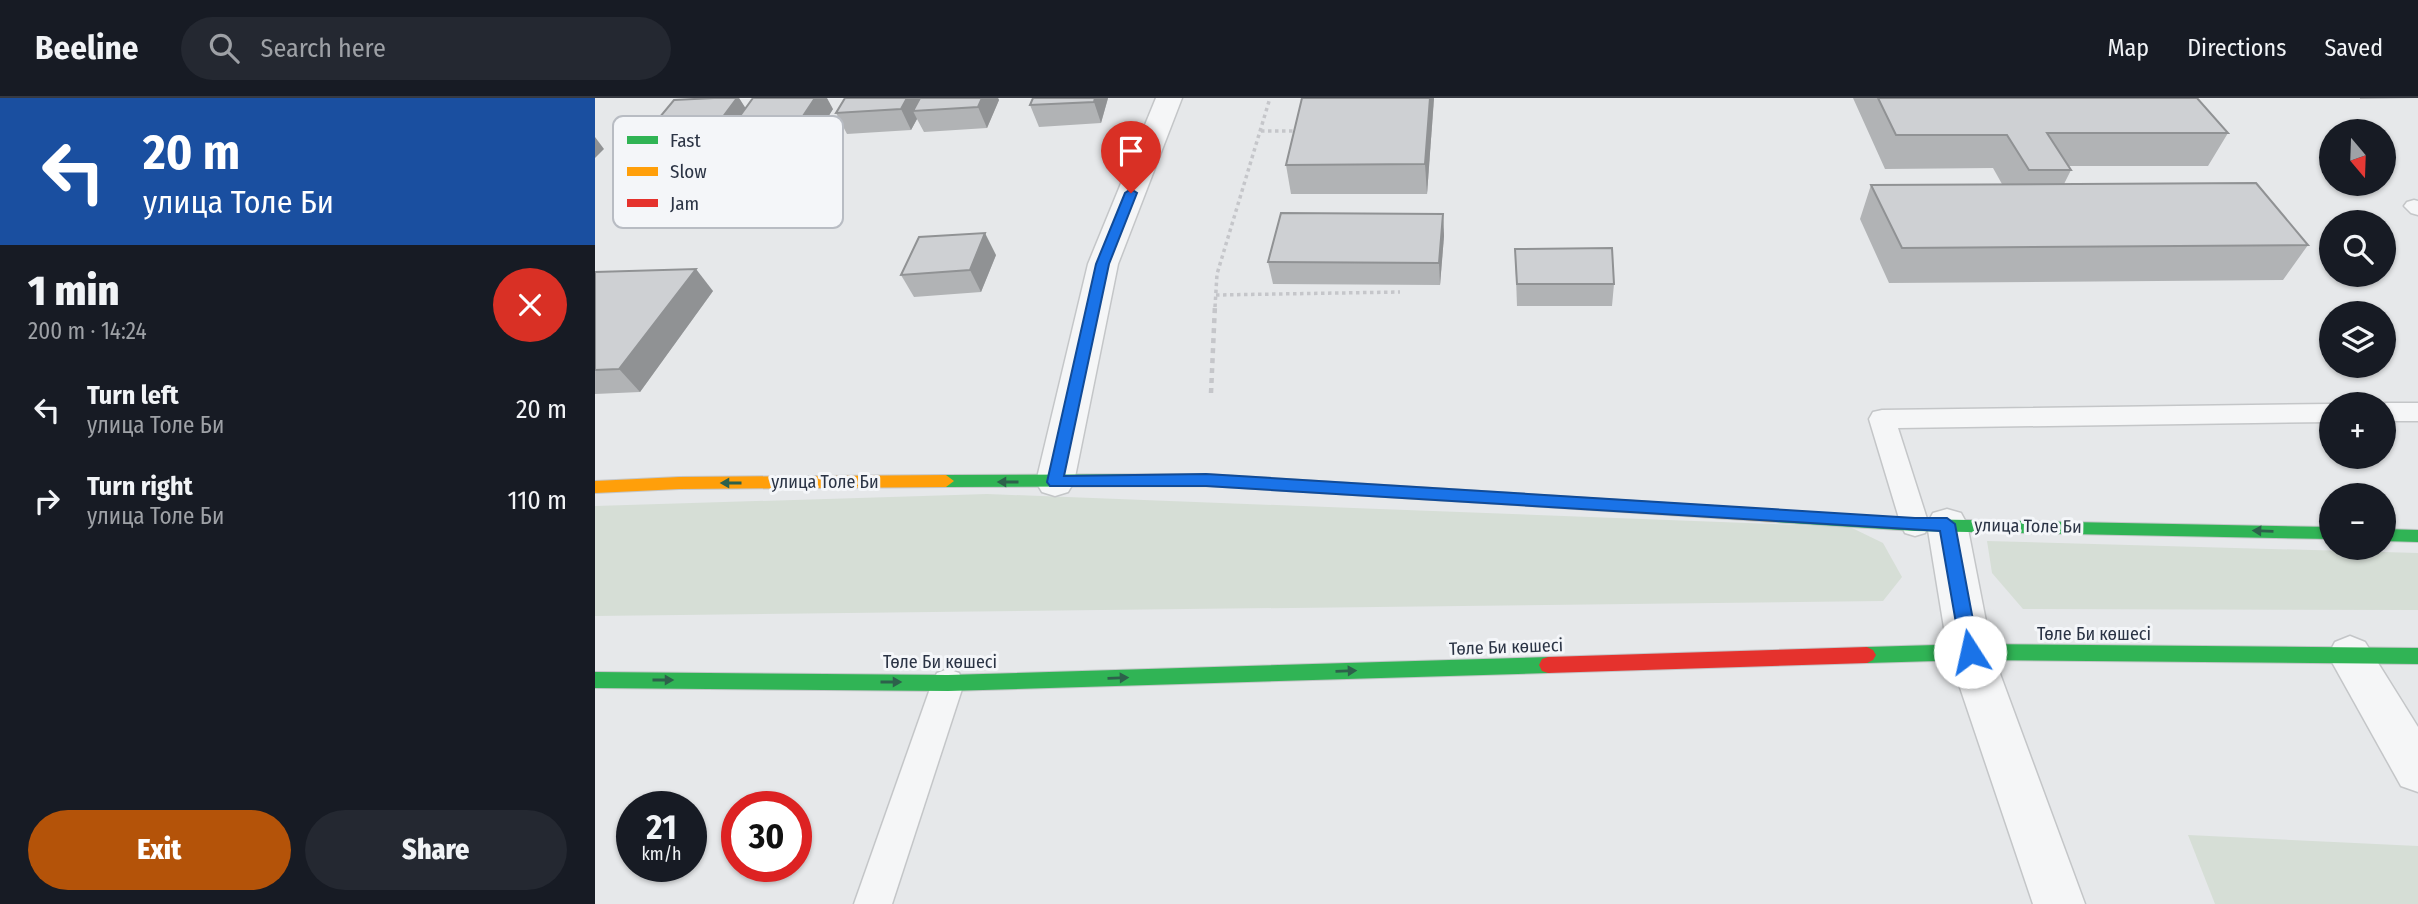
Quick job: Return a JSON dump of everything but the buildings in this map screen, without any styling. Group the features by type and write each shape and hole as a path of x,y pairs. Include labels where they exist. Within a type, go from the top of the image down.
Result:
{"main road":[{"name":"улица Толе Би","path":"595,487 679,483 1206,480 1931,524 2319,533"},
{"path":"2396,535 2418,536"},
{"name":"Төле Би көшесі","path":"595,680 948,683 1970,652 2418,656"}],"street":[{"path":"1055,482 1103,264 1169,98"},
{"path":"1931,524 1970,652 2059,904"},
{"path":"2350,654 2418,770"}],"lane":[{"path":"2396,412 2418,412"},
{"path":"1931,524 1882,419 2319,413"},
{"path":"873,904 948,683"}],"path":[{"path":"1211,393 1217,274 1270,98"},
{"path":"1261,131 1302,131"},
{"path":"1216,295 1400,292"}],"shaded area":[{"path":"987,494 1850,527 1883,543 1902,577 1883,601 595,616 595,506"},
{"path":"1987,541 2319,550 2319,560 2396,560 2396,552 2418,553 2418,610 2023,609 1992,573"},
{"path":"2188,835 2418,846 2418,904 2215,904"}],"traffic: fast":[{"path":"946,481 1206,480 1482,497"},
{"path":"1776,516 1915,525 2319,533"},
{"path":"2396,535 2418,536"},
{"path":"1867,655 1970,652 2418,656"},
{"path":"595,680 948,683 1548,665"}],"traffic: slow":[{"path":"595,487 679,483 946,481"},
{"path":"1482,497 1776,516"}],"traffic: jam":[{"path":"1548,665 1867,655"}],"route":[{"path":"1131,193 1103,264 1055,482 1206,480 1915,525 1947,524 1970,652"}]}
